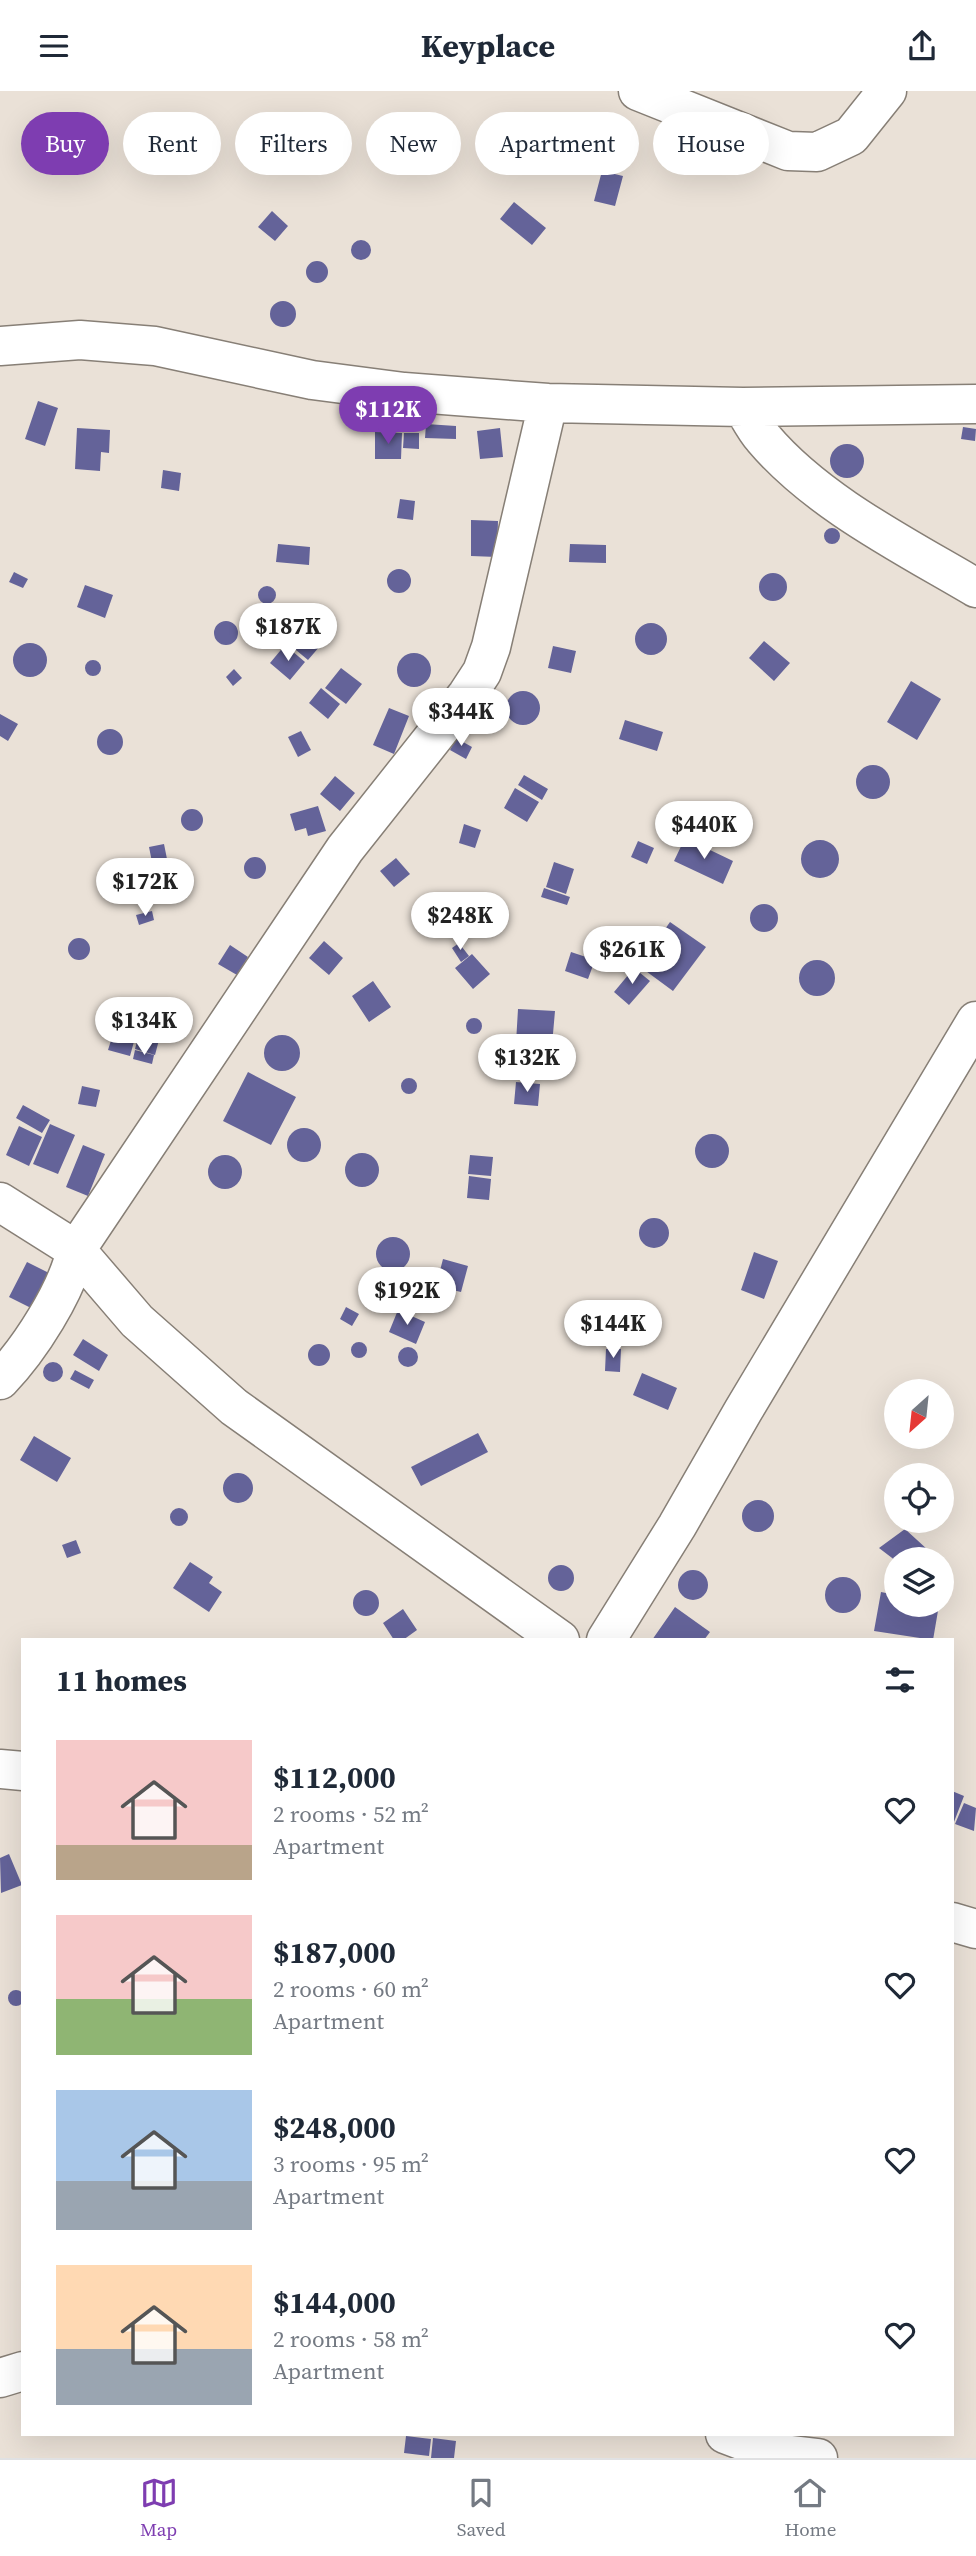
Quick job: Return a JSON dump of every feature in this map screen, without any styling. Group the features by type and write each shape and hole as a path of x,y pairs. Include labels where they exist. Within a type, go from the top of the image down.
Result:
{"street":[{"path":"638,91 788,151 817,152 851,136 887,91"},
{"path":"0,346 79,340 155,346 312,380 404,392 548,403 743,407 976,404"},
{"path":"0,1380 28,1346 71,1274 76,1249 345,849 467,695 482,672 491,647 548,403"},
{"path":"743,407 761,436 791,468 853,514 976,588"},
{"path":"607,1638 677,1526 976,1021"},
{"path":"0,1202 76,1249 137,1321 234,1407 557,1638"},
{"path":"0,1769 21,1771"},
{"path":"954,1923 976,1929"},
{"path":"0,2378 21,2372"},
{"path":"730,2436 775,2453 818,2458"}],"building":[{"path":"601,175 623,176 615,206 594,201"},
{"path":"514,202 546,228 532,245 500,219"},
{"path":"272,211 288,226 275,241 258,227"},
{"path":"361,240 368,243 371,250 368,257 361,260 354,257 351,250 354,243"},
{"path":"317,261 325,264 328,272 325,280 317,283 309,280 306,272 309,264"},
{"path":"283,301 292,305 296,314 292,323 283,327 274,323 270,314 274,305"},
{"path":"38,401 58,408 45,446 25,439"},
{"path":"426,424 456,426 456,439 425,438"},
{"path":"963,427 976,429 975,441 961,439"},
{"path":"77,428 110,430 109,453 101,452 100,471 75,469"},
{"path":"500,428 503,457 480,459 477,431"},
{"path":"375,432 402,433 401,459 375,459"},
{"path":"404,433 419,433 419,449 403,448"},
{"path":"847,444 859,449 864,461 859,473 847,478 835,473 830,461 835,449"},
{"path":"163,470 181,473 179,491 161,488"},
{"path":"400,499 415,501 413,520 397,518"},
{"path":"471,520 498,521 497,557 471,556"},
{"path":"829,528 835,528 840,536 838,542 829,544 824,539 824,533"},
{"path":"278,544 310,547 309,565 276,562"},
{"path":"570,544 606,545 606,563 569,562"},
{"path":"399,569 408,572 411,581 408,590 399,593 390,590 387,581 390,572"},
{"path":"14,572 28,579 23,588 9,582"},
{"path":"773,573 783,577 787,587 783,597 773,601 763,597 759,587 763,577"},
{"path":"85,585 113,595 105,618 77,607"},
{"path":"267,586 273,589 276,595 273,601 267,604 261,601 258,595 261,589"},
{"path":"226,621 237,628 238,633 231,644 226,645 215,638 214,633 221,622"},
{"path":"651,623 662,628 667,639 662,650 651,655 640,650 635,639 640,628"},
{"path":"302,631 320,646 308,660 290,645"},
{"path":"764,641 790,663 774,681 749,658"},
{"path":"30,643 42,648 47,660 42,672 30,677 18,672 13,660 18,648"},
{"path":"285,645 305,662 290,680 270,663"},
{"path":"553,646 576,651 571,673 548,668"},
{"path":"414,653 426,658 431,670 426,682 414,687 402,682 397,670 402,658"},
{"path":"93,660 101,668 93,676 85,668"},
{"path":"341,668 362,684 346,704 325,688"},
{"path":"234,669 242,678 233,686 226,677"},
{"path":"911,681 941,699 917,740 887,722"},
{"path":"321,688 340,704 328,719 309,703"},
{"path":"523,691 535,696 540,708 535,720 523,725 511,720 506,708 511,696"},
{"path":"389,708 409,716 394,754 373,745"},
{"path":"0,714 18,724 8,741 0,736"},
{"path":"625,720 663,732 657,751 619,739"},
{"path":"110,729 119,733 123,742 119,751 110,755 101,751 97,742 101,733"},
{"path":"301,731 311,750 298,757 288,737"},
{"path":"456,738 472,747 466,759 450,750"},
{"path":"873,765 885,770 890,782 885,794 873,799 861,794 856,782 861,770"},
{"path":"524,775 548,789 542,800 518,785"},
{"path":"335,776 355,793 340,811 320,794"},
{"path":"515,788 539,802 527,822 504,808"},
{"path":"702,805 718,810 708,836 693,831"},
{"path":"318,806 326,831 308,836 306,828 295,831 290,814"},
{"path":"188,809 196,809 203,816 203,824 196,831 188,831 181,824 181,816"},
{"path":"464,824 481,830 475,848 459,843"},
{"path":"685,838 733,861 723,884 674,861"},
{"path":"820,840 833,846 839,859 833,872 820,878 807,872 801,859 807,846"},
{"path":"638,841 654,848 647,864 631,857"},
{"path":"164,844 167,859 152,862 149,847"},
{"path":"255,857 263,860 266,868 263,876 255,879 247,876 244,868 247,860"},
{"path":"396,858 410,874 394,887 380,871"},
{"path":"554,862 574,869 566,894 546,887"},
{"path":"544,888 570,897 567,905 541,897"},
{"path":"764,904 774,908 778,918 774,928 764,932 754,928 750,918 754,908"},
{"path":"152,911 154,920 139,925 136,915"},
{"path":"670,922 706,947 673,991 639,966"},
{"path":"79,938 87,941 90,949 87,957 79,960 71,957 68,949 71,941"},
{"path":"324,941 343,958 329,975 309,958"},
{"path":"459,943 469,956 461,962 452,948"},
{"path":"230,945 248,957 237,975 218,964"},
{"path":"571,952 595,960 588,979 565,971"},
{"path":"472,954 490,974 473,989 455,968"},
{"path":"817,960 830,965 835,978 830,991 817,996 804,991 799,978 804,965"},
{"path":"634,968 650,981 629,1005 614,992"},
{"path":"373,981 391,1007 369,1022 352,996"},
{"path":"518,1009 555,1011 552,1045 516,1043"},
{"path":"474,1018 480,1020 480,1032 474,1034 468,1032 466,1026 468,1020"},
{"path":"140,1030 160,1036 155,1055 135,1049"},
{"path":"114,1031 135,1038 130,1056 108,1050"},
{"path":"282,1035 294,1041 300,1053 294,1065 282,1071 270,1065 264,1053 270,1041"},
{"path":"135,1050 154,1055 152,1064 133,1059"},
{"path":"248,1072 296,1097 271,1145 223,1121"},
{"path":"409,1078 417,1086 409,1094 401,1086"},
{"path":"516,1082 540,1084 538,1106 514,1104"},
{"path":"82,1086 100,1090 96,1107 78,1104"},
{"path":"23,1105 50,1120 42,1133 16,1118"},
{"path":"50,1124 75,1135 58,1174 33,1164"},
{"path":"19,1126 42,1137 29,1166 6,1155"},
{"path":"304,1128 316,1133 321,1145 316,1157 304,1162 292,1157 287,1145 292,1133"},
{"path":"712,1134 724,1139 729,1151 724,1163 712,1168 700,1163 695,1151 700,1139"},
{"path":"83,1145 105,1154 88,1196 66,1187"},
{"path":"362,1153 374,1158 379,1170 374,1182 362,1187 350,1182 345,1170 350,1158"},
{"path":"225,1155 237,1160 242,1172 237,1184 225,1189 213,1184 208,1172 213,1160"},
{"path":"470,1155 493,1157 491,1176 468,1174"},
{"path":"469,1176 491,1179 489,1200 467,1198"},
{"path":"654,1218 665,1222 669,1233 665,1244 654,1248 643,1244 639,1233 643,1222"},
{"path":"393,1237 405,1242 410,1254 405,1266 393,1271 381,1266 376,1254 381,1242"},
{"path":"754,1252 778,1261 764,1299 741,1290"},
{"path":"443,1259 468,1266 461,1292 436,1286"},
{"path":"27,1262 51,1274 33,1309 9,1297"},
{"path":"346,1307 359,1314 352,1326 340,1319"},
{"path":"398,1310 425,1322 416,1344 389,1332"},
{"path":"83,1339 108,1355 99,1371 73,1355"},
{"path":"359,1342 365,1344 365,1356 359,1358 353,1356 351,1350 353,1344"},
{"path":"319,1344 327,1347 330,1355 327,1363 319,1366 311,1363 308,1355 311,1347"},
{"path":"408,1347 415,1350 418,1357 415,1364 408,1367 401,1364 398,1357 401,1350"},
{"path":"606,1349 621,1349 620,1372 605,1371"},
{"path":"49,1362 57,1362 63,1372 57,1382 49,1382 43,1376 43,1368"},
{"path":"75,1370 94,1380 89,1389 70,1379"},
{"path":"642,1373 677,1388 668,1410 633,1395"},
{"path":"478,1433 488,1452 421,1486 411,1467"},
{"path":"34,1436 71,1458 57,1482 20,1460"},
{"path":"238,1473 248,1478 253,1488 248,1498 238,1503 228,1498 223,1488 228,1478"},
{"path":"758,1500 769,1505 774,1516 769,1527 758,1532 747,1527 742,1516 747,1505"},
{"path":"179,1508 185,1511 188,1517 185,1523 179,1526 173,1523 170,1517 173,1511"},
{"path":"900,1533 909,1533 925,1547 884,1547 884,1552 879,1548"},
{"path":"76,1540 81,1553 67,1558 62,1545"},
{"path":"190,1562 213,1577 209,1583 222,1592 209,1612 173,1588"},
{"path":"561,1565 570,1569 574,1578 570,1587 561,1591 552,1587 548,1578 552,1569"},
{"path":"693,1570 704,1574 708,1585 704,1596 693,1600 682,1596 678,1585 682,1574"},
{"path":"843,1577 856,1582 861,1595 856,1608 843,1613 830,1608 825,1595 830,1582"},
{"path":"366,1590 375,1594 379,1603 375,1612 366,1616 357,1612 353,1603 357,1594"},
{"path":"881,1592 884,1593 884,1617 937,1617 933,1638 874,1631"},
{"path":"675,1607 710,1632 706,1638 653,1638"},
{"path":"403,1609 417,1630 406,1638 393,1638 383,1623"},
{"path":"954,1792 964,1796 954,1822"},
{"path":"964,1803 976,1808 974,1831 955,1824"},
{"path":"9,1854 21,1883 21,1885 1,1893 0,1858"},
{"path":"19,1991 21,2004 10,2004 10,1992"},
{"path":"406,2436 431,2439 429,2456 404,2453"},
{"path":"433,2438 456,2441 454,2458 431,2458"}]}
